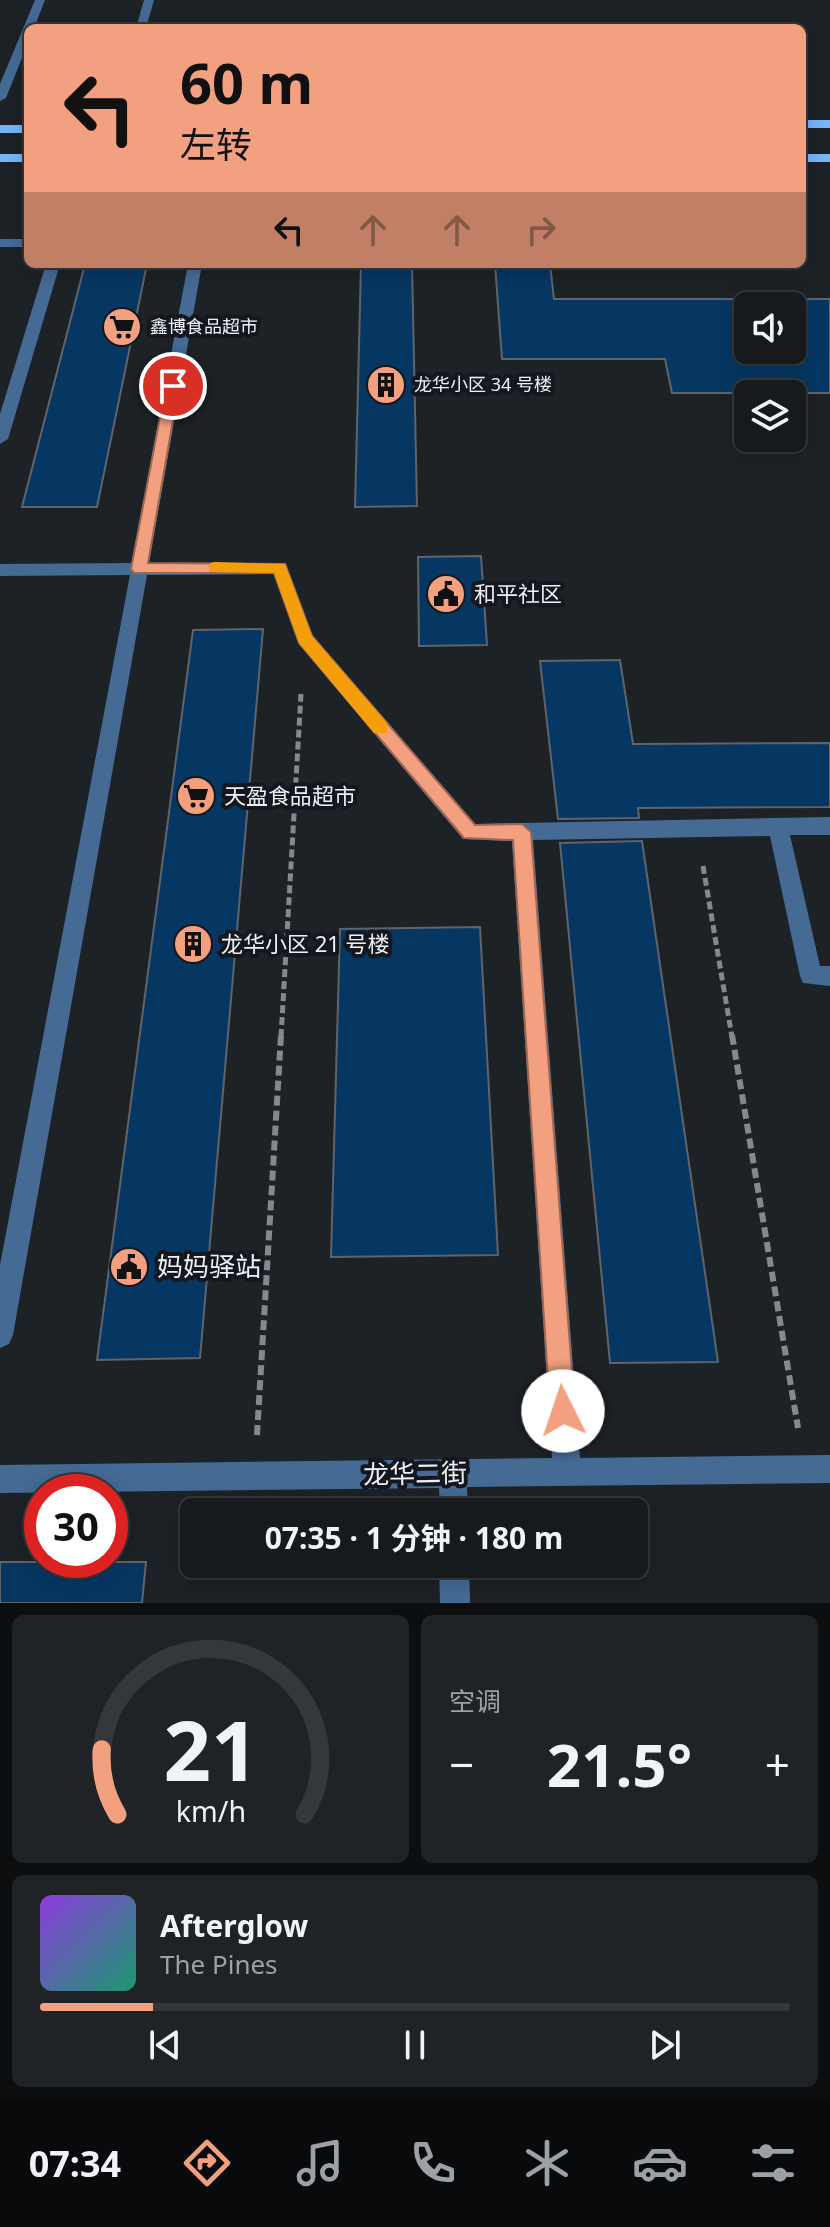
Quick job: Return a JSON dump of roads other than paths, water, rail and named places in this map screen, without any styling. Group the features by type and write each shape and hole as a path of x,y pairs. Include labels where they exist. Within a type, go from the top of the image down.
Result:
{"main road":[{"path":"806,124 830,124"},
{"path":"0,129 24,129"},
{"path":"0,158 24,158"},
{"path":"806,158 830,158"}],"street":[{"path":"30,24 40,0"},
{"path":"142,24 149,0"},
{"path":"0,98 24,39"},
{"path":"0,243 24,243"},
{"path":"0,439 52,268"},
{"path":"0,1335 194,268"},
{"path":"0,570 280,568 305,639 470,833 830,826"},
{"path":"778,827 811,976 830,976"},
{"path":"522,832 567,1472"},
{"name":"龙华二街","path":"0,1479 817,1469"},
{"path":"453,1474 454,1498"},
{"path":"454,1578 455,1603"}],"place":[{"name":"鑫博食品超市","path":"122,327"},
{"name":"龙华小区 34 号楼","path":"386,385"},
{"name":"和平社区","path":"446,594"},
{"name":"天盈食品超市","path":"196,796"},
{"name":"龙华小区 21 号楼","path":"193,944"},
{"name":"妈妈驿站","path":"129,1267"}]}
